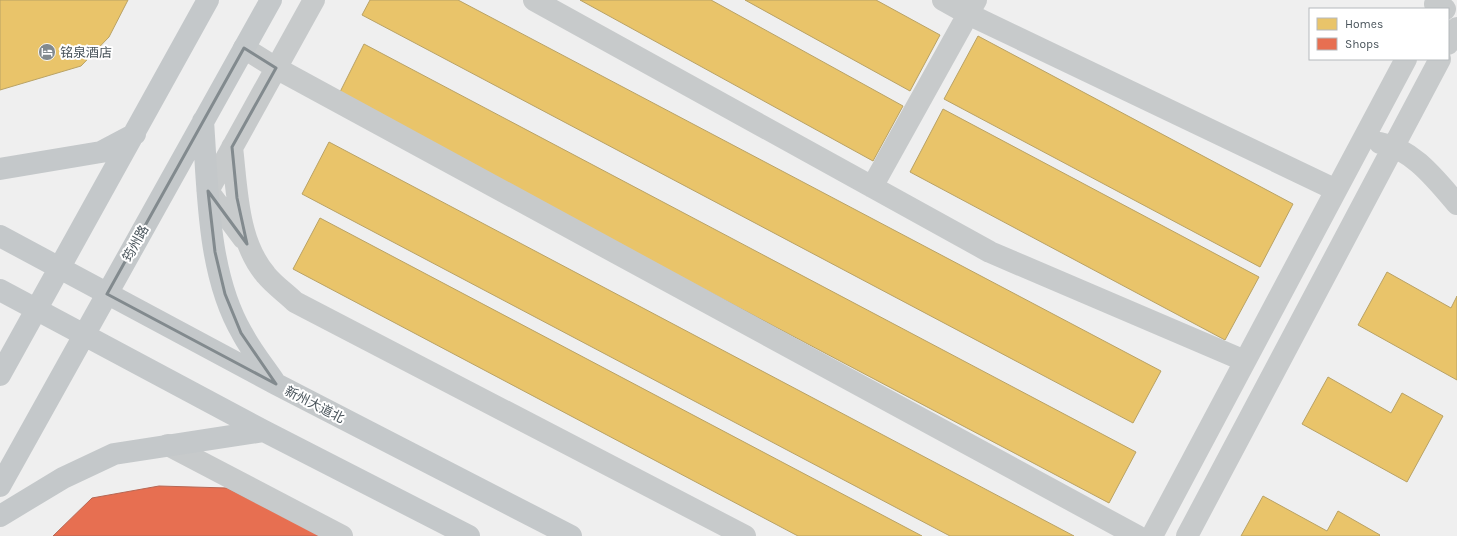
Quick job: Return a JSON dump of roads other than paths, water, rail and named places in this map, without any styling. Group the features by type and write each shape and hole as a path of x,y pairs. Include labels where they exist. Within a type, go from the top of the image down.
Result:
{"main road":[{"path":"0,375 208,0"},
{"name":"筠州路","path":"0,486 271,0"},
{"path":"203,122 208,191 215,252 225,294 241,333 276,384"},
{"path":"0,169 101,152 135,134"},
{"name":"新州大道北","path":"0,236 276,384 571,536"},
{"path":"0,290 264,431 469,536"},
{"path":"0,516 63,478 114,454 264,431"}],"street":[{"path":"314,0 208,191 247,244 266,275 295,302 745,536"},
{"path":"534,0 990,252 1245,361"},
{"path":"943,0 972,7 1336,190"},
{"path":"872,187 972,7"},
{"path":"244,48 276,68 1137,536"},
{"path":"1152,536 1405,60"},
{"path":"1163,515 1193,534 1394,146 1441,60"},
{"path":"1363,140 1394,146 1411,156 1457,203"},
{"path":"232,147 237,198 247,244"},
{"path":"168,445 342,536"}],"place":[{"name":"铭泉酒店","path":"47,52"}]}
